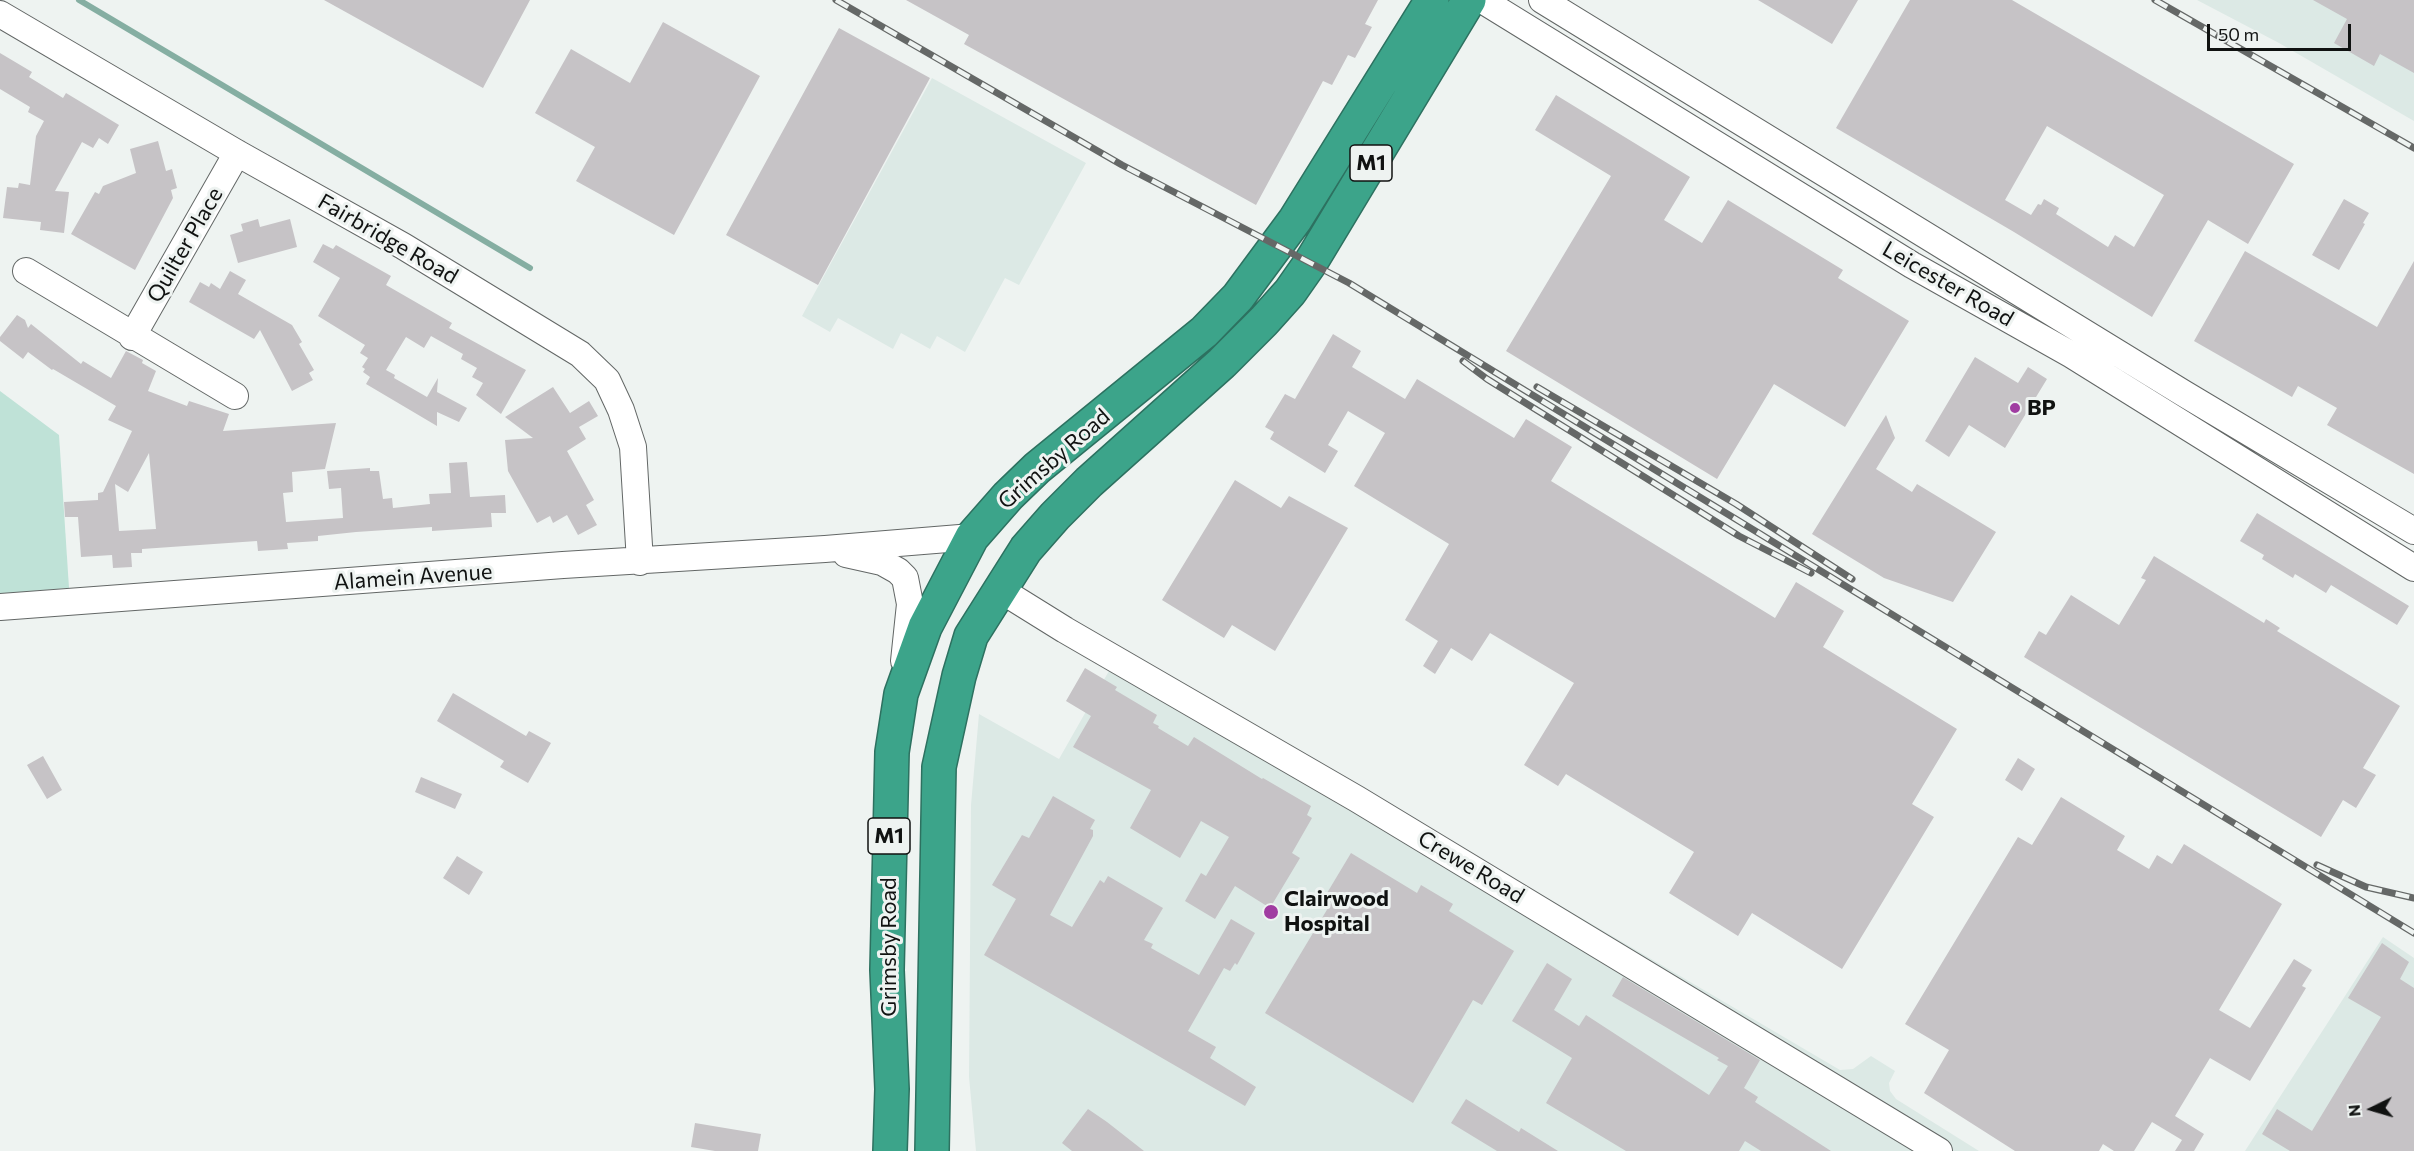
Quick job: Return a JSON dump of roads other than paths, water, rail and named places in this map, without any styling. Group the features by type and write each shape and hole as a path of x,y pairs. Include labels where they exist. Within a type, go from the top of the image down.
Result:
{"highway":[{"name":"Grimsby Road","path":"890,1151 892,1089 887,969 892,752 901,694 925,627 972,537 1008,496 1037,468 1204,332 1238,297 1295,220 1432,0"},
{"name":"Grimsby Road","path":"932,1151 936,809 939,767 956,688 971,636 1026,549 1055,516 1089,482 1222,363 1264,321 1308,268 1469,0"},
{"path":"1238,297 1264,321"}],"street":[{"name":"Leicester Road","path":"1482,0 1912,265 2072,355 2414,568"},
{"name":"Leicester Road","path":"1542,0 2183,393 2414,531"},
{"name":"Fairbridge Road","path":"0,14 237,153 402,246 580,354 607,380 621,410 633,447 640,562"},
{"name":"Quilter Place","path":"132,337 237,153"},
{"path":"26,271 132,337 235,396"},
{"name":"Alamein Avenue","path":"1,608 972,537"},
{"name":"Alamein Avenue","path":"825,549 882,562 892,567 904,578 910,604 901,694"},
{"name":"Crewe Road","path":"999,589 1065,630 1357,799 1939,1151"}],"waterway":[{"path":"79,0 530,268"}],"railway":[{"path":"836,0 1122,165 1349,283 2414,933"},
{"path":"2155,0 2414,148"},
{"path":"1463,361 1487,379 1739,536 1811,573"},
{"path":"1537,387 1736,504 1852,579"},
{"path":"2317,865 2366,887 2414,898"}],"place":[{"name":"BP","path":"2015,408"},
{"name":"Clairwood Hospital","path":"1271,912"}]}
